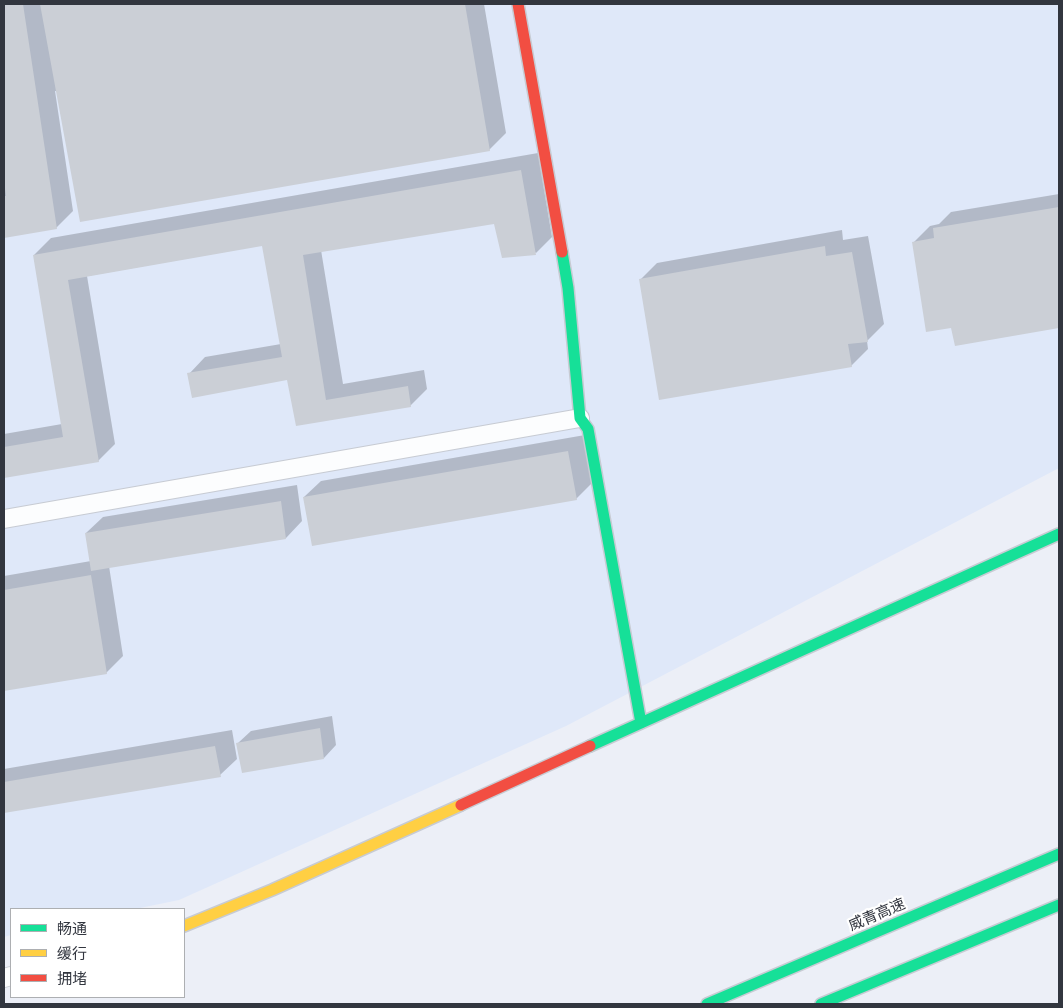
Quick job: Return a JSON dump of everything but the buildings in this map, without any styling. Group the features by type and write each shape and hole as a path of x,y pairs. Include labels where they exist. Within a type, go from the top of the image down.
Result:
{"main road":[{"path":"518,4 568,288 580,418 588,429 641,723"},
{"path":"185,926 272,890 1059,534"},
{"name":"威青高速","path":"706,1004 1059,854"},
{"path":"821,1004 1059,905"}],"street":[{"path":"4,519 580,418"}],"shaded area":[{"path":"4,4 1059,4 1059,468 566,726 179,900 140,908 10,908 10,935 4,937"}],"traffic: fast":[{"path":"562,252 568,288 580,418 588,429 641,723"},
{"path":"590,746 1059,534"},
{"path":"707,1004 1059,854"},
{"path":"821,1004 1059,905"}],"traffic: slow":[{"path":"185,926 272,890 461,805"}],"traffic: jam":[{"path":"518,4 562,252"},
{"path":"461,805 590,746"}]}
